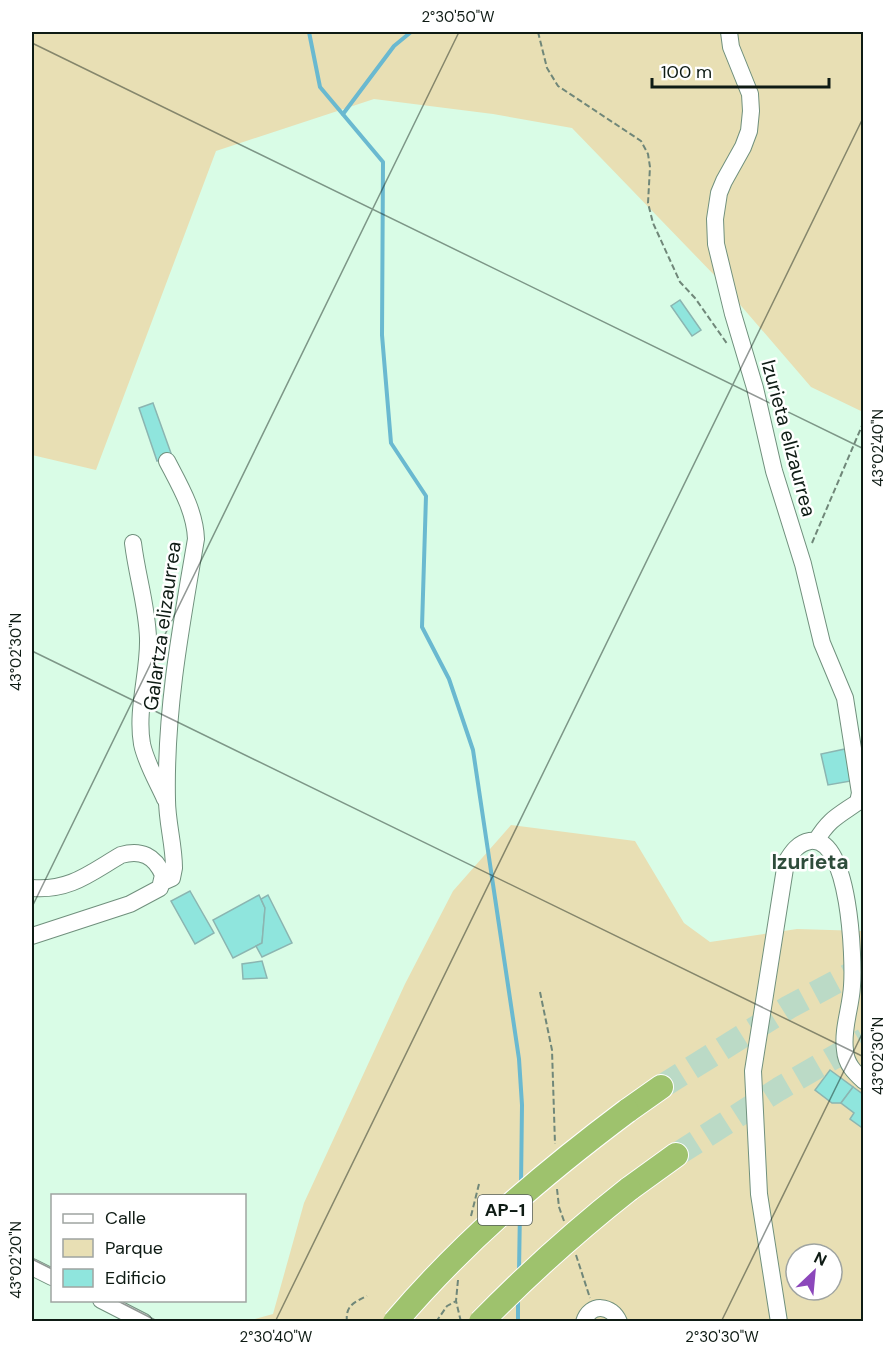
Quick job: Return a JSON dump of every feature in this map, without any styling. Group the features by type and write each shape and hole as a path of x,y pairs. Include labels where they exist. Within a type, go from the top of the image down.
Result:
{"highway":[{"name":"AP-1","path":"395,1322 421,1291 501,1213 563,1159 661,1087"},
{"path":"481,1322 542,1262 584,1225 676,1155"}],"street":[{"name":"Izurieta elizaurrea","path":"729,32 731,47 750,94 751,111 749,131 743,147 720,193 715,232 716,244 733,314 747,358 770,456 803,564 822,643 845,698 860,793 858,802 831,819 816,841"},
{"name":"Galartza elizaurrea","path":"163,882 172,878 174,868 167,802 170,708 176,654 196,539 195,522 167,461"},
{"name":"Galartza elizaurrea","path":"133,543 136,568 146,602 148,638 141,713 142,742 145,756 167,802"},
{"path":"779,1322 759,1194 753,1071 786,861 800,845 816,841 829,848 835,858 846,894 853,967 844,1047 846,1058 853,1071 864,1081"},
{"path":"32,888 70,885 130,852 143,854 155,860 163,875 163,882 156,892 130,904 32,936"},
{"path":"32,1267 51,1276"},
{"path":"105,1302 144,1322"},
{"path":"584,1322 593,1309 603,1307 611,1310 619,1322"}],"path":[{"path":"538,32 547,68 558,86 641,141 648,154 650,167 648,202 653,223 680,282 725,342 737,355 747,358"},
{"path":"803,564 864,421"},
{"path":"470,1220 479,1184"},
{"path":"347,1322 347,1310 351,1304 368,1296"},
{"path":"436,1322 447,1306 456,1301"}],"green space":[{"path":"32,32 863,32 863,412 811,387 718,279 572,128 493,114 374,99 216,151 96,470 32,455"},
{"path":"511,825 635,841 684,923 710,942 797,929 863,931 863,1321 244,1322 273,1314 304,1203 405,984 453,891"}],"building":[{"path":"680,300 701,330 692,336 671,306"},
{"path":"153,403 172,456 157,461 139,408"},
{"path":"845,749 851,781 828,785 821,754"},
{"path":"190,891 214,933 195,944 171,901"},
{"path":"259,895 265,908 262,943 233,958 213,920"},
{"path":"268,895 292,943 262,957 256,946 262,943 265,908 261,899"},
{"path":"262,961 267,978 243,979 242,964"},
{"path":"830,1070 853,1087 841,1103 832,1103 815,1090"},
{"path":"853,1087 864,1095 864,1123 861,1127 850,1119 854,1113 841,1103"}],"waterway":[{"path":"309,32 320,87 383,162 382,335 391,443 426,496 422,627 449,679 473,750 519,1059 522,1105 521,1185"},
{"path":"343,114 394,46 411,32"},
{"path":"519,1272 520,1208"},
{"path":"518,1298 518,1322"}],"tunnel":[{"path":"661,1087 789,1007 864,967"},
{"path":"676,1155 779,1089 864,1040"}],"district":[{"name":"Izurieta","path":"810,862"}]}
